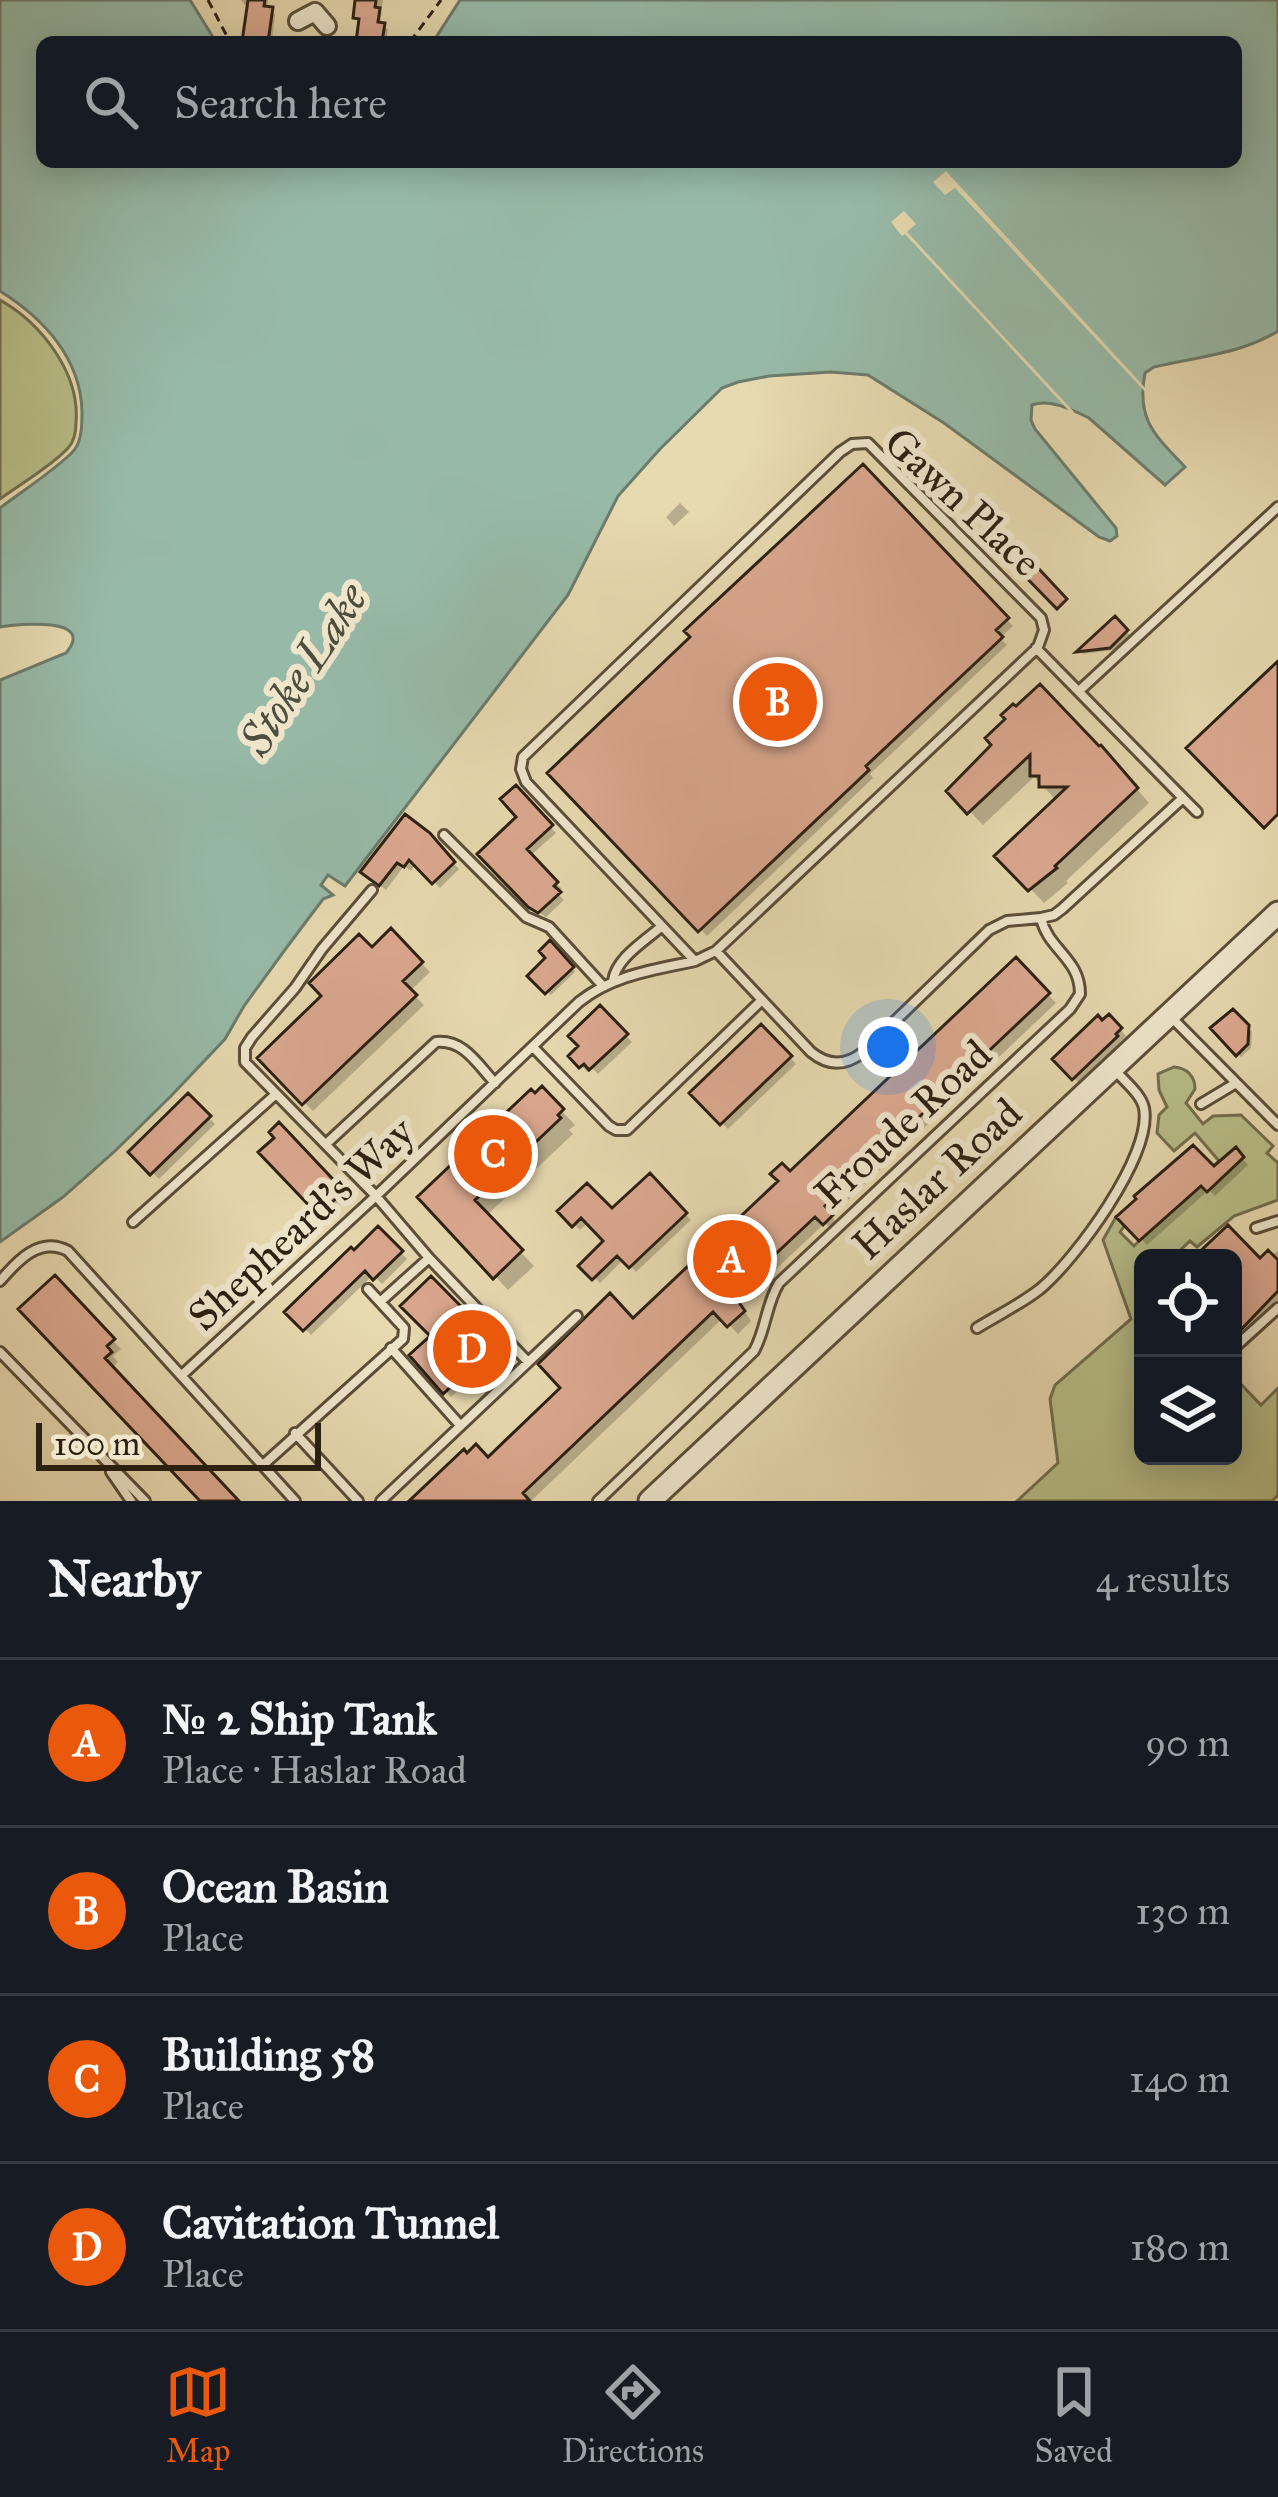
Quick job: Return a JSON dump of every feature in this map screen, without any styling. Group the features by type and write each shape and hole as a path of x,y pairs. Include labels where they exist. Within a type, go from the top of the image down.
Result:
{"street":[{"path":"298,21 322,13"},
{"name":"Haslar Road","path":"650,1501 1278,914"}],"lane":[{"name":"Gawn Place","path":"694,961 526,782 520,769 523,757 844,449 858,442 874,446 1041,617 1044,630 1036,648"},
{"path":"1079,691 1278,507"},
{"path":"694,961 716,951 1036,648 1197,812"},
{"path":"716,951 820,1059 849,1061 994,926 1051,916 1183,798"},
{"path":"444,835 524,915 549,926 602,985"},
{"path":"372,890 247,1045 245,1062 528,1362"},
{"name":"Froude Road","path":"598,1501 754,1352 772,1293 785,1276 1070,1009 1080,994 1078,975 1046,936 1040,918"},
{"path":"613,981 621,962 662,926"},
{"name":"Shepheard's Way","path":"182,1376 579,1002 613,981 694,961"},
{"path":"533,1046 610,1126 627,1130 762,1000"},
{"path":"1170,1016 1278,1125"},
{"path":"326,1144 436,1042 459,1045 495,1084"},
{"path":"977,1328 1045,1285 1097,1223 1136,1154 1143,1105 1114,1069"},
{"path":"1201,1104 1236,1083"},
{"path":"133,1222 276,1094"},
{"path":"1256,1228 1278,1221"},
{"path":"0,1281 35,1249 62,1247 295,1501"},
{"path":"380,1302 429,1258"},
{"path":"263,1465 403,1339 405,1331 368,1288"},
{"path":"1242,1341 1278,1308"},
{"path":"381,1501 578,1316"},
{"path":"392,1348 460,1424"},
{"path":"0,1352 145,1501"},
{"path":"295,1433 358,1501"},
{"path":"98,1454 130,1501"}],"path":[{"path":"208,0 227,36"},
{"path":"414,36 441,0"}],"green space":[{"path":"0,300 30,322 55,351 72,386 76,422 68,448 0,499"},
{"path":"1174,1067 1192,1077 1195,1089 1186,1103 1203,1124 1213,1116 1241,1115 1273,1146 1267,1153 1278,1163 1278,1200 1234,1216 1197,1247 1190,1241 1182,1249 1134,1249 1134,1465 1242,1465 1242,1385 1261,1405 1278,1388 1278,1495 1272,1501 1017,1501 1058,1463 1050,1399 1055,1385 1131,1319 1103,1240 1116,1217 1125,1225 1120,1232 1134,1246 1219,1161 1195,1133 1174,1151 1157,1133 1159,1115 1167,1107 1158,1074"}],"water":[{"name":"Stoke Lake","path":"0,0 190,0 212,36 36,36 36,168 1242,168 1242,36 437,36 460,0 1278,0 1278,331 1234,350 1145,373 1143,403 1150,426 1185,467 1165,485 1089,418 1053,404 1032,405 1035,429 1116,528 1117,536 1110,541 1099,537 944,423 868,375 769,376 722,388 618,496 568,595 345,886 328,875 321,885 333,895 323,899 287,947 225,1039 115,1151 63,1197 0,1242 0,680 66,653 73,641 71,633 51,625 0,627 0,508 75,449 82,412 75,374 57,341 0,291"}],"pier":[{"path":"946,171 1149,396 955,188 945,195 933,182"},
{"path":"904,211 916,224 907,232 1072,414 902,236 891,222"}],"building":[{"path":"248,0 265,0 264,6 273,7 269,36 243,36"},
{"path":"355,0 376,0 378,22 385,23 383,36 357,36 359,19 353,18"},
{"path":"863,464 1009,618 996,630 1003,637 698,932 547,773 690,637 684,631"},
{"path":"1025,554 1067,599 1057,609 1014,565"},
{"path":"1115,616 1128,630 1110,648 1076,652"},
{"path":"1278,661 1278,814 1264,828 1186,748"},
{"path":"1040,684 1138,788 1028,891 994,856 1067,787 1039,787 1039,776 1030,776 1030,755 967,814 946,791 991,745 985,738 1005,719 1001,715"},
{"path":"516,785 553,825 527,849 558,882 554,886 561,892 538,913 477,854 516,817 500,799"},
{"path":"405,814 430,833 455,862 432,884 409,860 404,867 397,863 379,886 360,872"},
{"path":"391,928 423,962 403,981 417,995 302,1105 257,1058 321,996 309,983 359,934 372,947"},
{"path":"550,940 574,967 545,994 527,976 545,958 539,951"},
{"path":"1016,957 1050,993 825,1206 833,1215 823,1225 815,1217 733,1294 745,1311 727,1327 713,1312 523,1493 530,1501 409,1501 464,1449 467,1453 476,1444 488,1457 560,1388 538,1364 610,1293 633,1318 778,1181 770,1174 782,1163 790,1171"},
{"path":"600,1005 628,1034 589,1070 584,1064 579,1068 568,1056 578,1046 568,1036"},
{"path":"1233,1009 1249,1025 1248,1044 1236,1056 1210,1028"},
{"path":"1109,1014 1122,1028 1118,1036 1072,1080 1052,1059 1098,1015 1102,1020"},
{"path":"761,1024 792,1056 720,1125 689,1093"},
{"path":"542,1086 564,1109 558,1115 561,1118 475,1200 523,1250 493,1279 417,1197 531,1089 535,1093"},
{"path":"188,1093 211,1116 150,1175 128,1152"},
{"path":"279,1122 344,1191 318,1215 258,1152 274,1138 269,1132"},
{"path":"1193,1145 1214,1166 1236,1147 1244,1157 1207,1192 1201,1186 1139,1241 1116,1217"},
{"path":"650,1173 687,1213 629,1268 617,1256 592,1280 578,1266 603,1241 581,1218 572,1227 557,1211 587,1183 612,1208"},
{"path":"1228,1225 1260,1258 1268,1250 1278,1260 1278,1291 1242,1329 1242,1249 1203,1249"},
{"path":"378,1226 403,1251 373,1280 365,1271 303,1331 284,1312"},
{"path":"55,1275 115,1339 107,1346 112,1352 105,1358 239,1501 200,1501 18,1309"},
{"path":"431,1276 513,1359 480,1390 464,1374 443,1394 409,1355 430,1336 400,1306"}],"place":[{"name":"Ocean Basin","path":"778,702"},
{"name":"Building 58","path":"493,1154"},
{"name":"№ 2 Ship Tank","path":"732,1259"},
{"name":"Cavitation Tunnel","path":"472,1349"}]}
